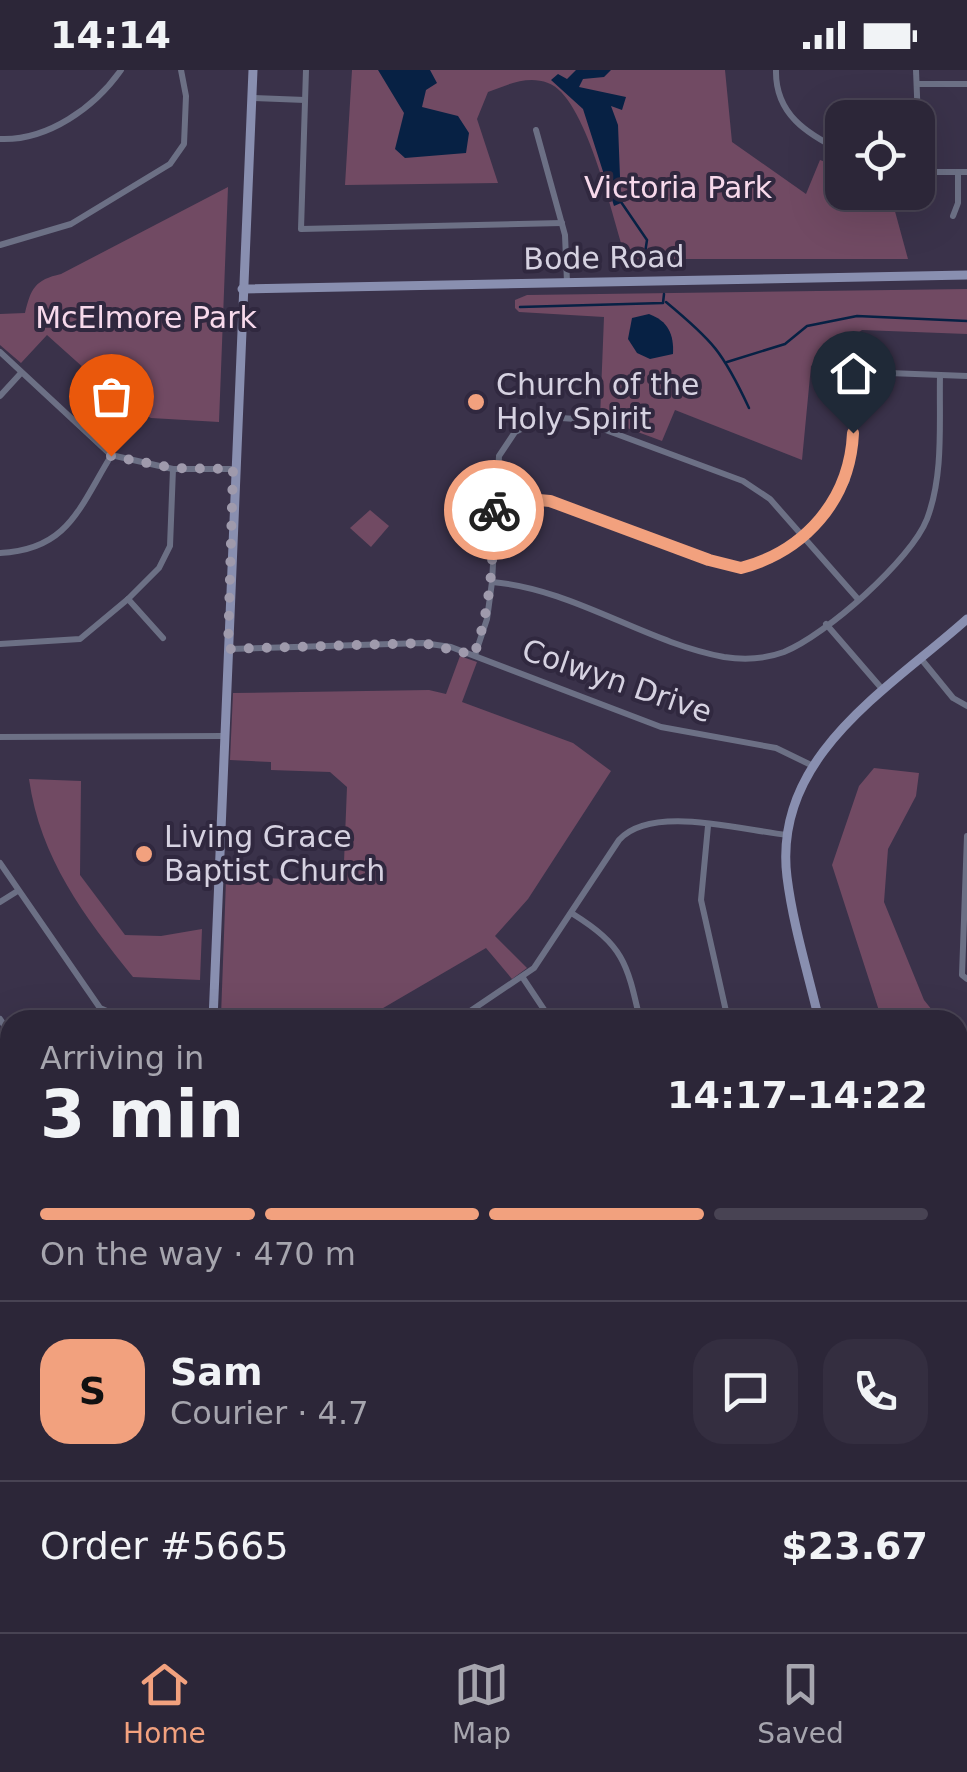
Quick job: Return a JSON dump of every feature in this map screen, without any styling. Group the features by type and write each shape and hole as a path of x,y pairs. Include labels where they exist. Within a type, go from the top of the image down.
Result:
{"street":[{"path":"0,139 38,133 84,109 121,70"},
{"path":"0,245 71,224 170,164 184,144 186,96 181,70"},
{"path":"214,1010 233,469 253,70"},
{"path":"306,70 300,228 562,223"},
{"path":"776,70 784,106 796,123 825,141"},
{"path":"916,70 918,100"},
{"path":"918,84 967,84"},
{"path":"251,98 305,100"},
{"path":"536,130 562,223 568,282"},
{"path":"935,172 962,172 952,216"},
{"name":"Bode Road","path":"242,289 967,275"},
{"path":"0,352 111,456 173,468 233,469"},
{"path":"0,396 20,373"},
{"path":"494,496 550,501 709,560 741,568 770,560 830,508 847,480 854,403 861,388 884,374 967,376"},
{"path":"492,582 544,591 729,658 780,653 826,624 910,549 928,516 938,476 940,375"},
{"path":"474,655 487,619 492,582 495,470 503,447 530,423 554,416 571,418 742,481 770,499 857,598"},
{"path":"0,552 36,550 58,536 111,456"},
{"path":"0,644 80,638 159,568 170,546 173,468"},
{"path":"128,599 163,638"},
{"path":"817,1010 787,878 787,835 811,765 837,732 967,620"},
{"path":"826,624 884,691"},
{"name":"Colwyn Drive","path":"228,649 423,643 474,655 661,727 776,748 811,765"},
{"path":"922,660 953,698 967,706"},
{"path":"0,738 224,736"},
{"path":"472,1010 522,978 573,914 620,840 636,826 663,820 787,835"},
{"path":"708,826 701,900 726,1010"},
{"path":"965,977 967,836"},
{"path":"0,863 16,892 96,1004 107,1010"},
{"path":"0,902 16,892"},
{"path":"573,914 610,938 622,955 637,1010"},
{"path":"522,978 543,1010"}],"green space":[{"name":"Victoria Park","path":"352,70 725,70 732,142 806,194 820,160 825,162 825,210 895,210 908,259 626,259 586,134 562,93 540,81 517,82 488,92 477,119 498,183 345,185"},
{"name":"McElmore Park","path":"228,187 219,422 151,418 124,404 47,335 21,363 0,345 0,314 25,313 32,291 40,282"},
{"path":"967,289 967,334 862,330 811,366 802,460 675,410 662,441 600,418 604,317 519,312 515,308 515,300 527,295"},
{"path":"370,510 389,526 371,547 350,528"},
{"path":"460,656 477,662 462,702 573,743 611,771 528,899 495,936 527,968 512,979 486,948 380,1010 221,1010 226,880 232,876 337,882 338,863 344,862 347,787 330,772 271,770 271,762 230,760 233,693 429,690 446,694"},
{"path":"874,768 919,773 916,796 888,849 884,902 924,1000 932,1010 879,1010 832,865 859,786"},
{"path":"29,779 81,781 80,875 125,935 161,936 202,929 200,980 133,977 67,885 43,835"}],"water":[{"path":"378,70 430,70 437,83 426,90 422,107 458,116 469,133 466,153 405,158 395,149 404,113"},
{"path":"576,70 611,70 604,77 583,79 579,87 626,97 622,110 611,106 618,125 621,203 614,206 583,109 551,80 558,74 567,79"},
{"path":"649,314 668,329 673,354 650,359 637,353 628,339 632,318"}],"waterway":[{"path":"619,199 647,240 645,253 659,254 663,269"},
{"path":"520,307 663,303 664,294"},
{"path":"666,302 715,349 749,408"},
{"path":"727,362 785,344 807,326 857,316 967,321"}],"way so far":[{"path":"111,456 131,463 173,468 233,469 228,649 423,643 451,646 474,655 487,619 494,510"}],"place":[{"name":"Church of the Holy Spirit","path":"476,402"},
{"name":"Living Grace Baptist Church","path":"144,854"}],"route":[{"path":"494,510 494,496 540,498 741,568 770,560 830,508 847,480 853,433"}]}
